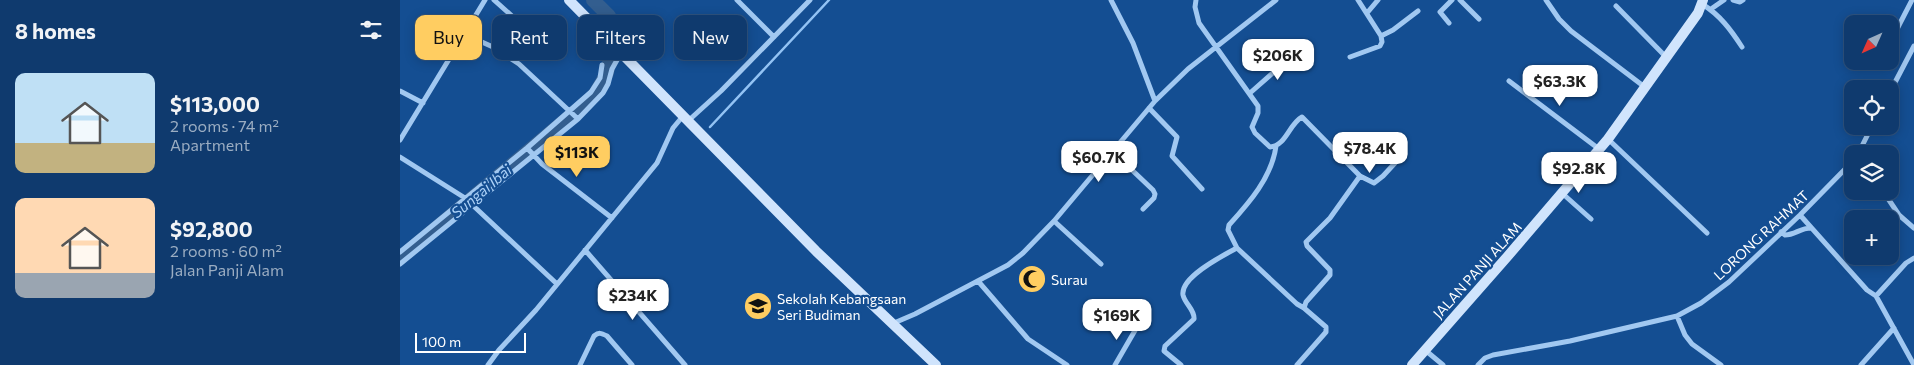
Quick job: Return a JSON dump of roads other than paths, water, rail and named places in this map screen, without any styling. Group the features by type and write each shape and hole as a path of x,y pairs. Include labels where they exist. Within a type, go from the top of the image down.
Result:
{"main road":[{"path":"569,0 584,15"},
{"name":"JALAN PANJI ALAM","path":"1412,365 1600,150 1698,13 1706,5"},
{"path":"628,60 823,258 894,323 936,365"}],"street":[{"path":"476,15 485,0"},
{"path":"494,0 511,15"},
{"path":"737,0 774,37"},
{"path":"1111,0 1133,43 1155,101"},
{"path":"1196,0 1194,7 1199,23 1258,106 1258,112 1252,127 1255,133 1270,146 1276,146"},
{"path":"894,323 1008,265 1023,253 1054,221 1155,101 1188,69 1276,0"},
{"path":"1350,57 1380,46 1382,42 1381,36 1358,0"},
{"path":"1367,13 1378,0"},
{"path":"1449,23 1440,12 1452,0"},
{"path":"1460,0 1479,19"},
{"path":"1546,0 1571,32 1646,88"},
{"path":"1724,0 1706,5 1732,31 1742,47"},
{"path":"1733,0 1740,2 1743,0"},
{"path":"1899,25 1912,0"},
{"path":"488,365 658,163 672,128 688,121 721,91 807,1"},
{"path":"1616,6 1667,58"},
{"path":"1381,36 1393,30 1418,11"},
{"path":"482,42 493,47 518,64 574,115"},
{"path":"1896,80 1914,46"},
{"path":"1250,93 1293,55"},
{"path":"400,140 449,60"},
{"path":"401,262 468,202 603,93 616,60"},
{"path":"400,252 468,202 574,115 595,88 600,78 602,65"},
{"path":"1509,81 1600,150"},
{"path":"400,91 423,103"},
{"path":"1149,108 1177,138 1172,156 1202,189"},
{"path":"1297,365 1326,332 1326,327 1297,304 1237,248 1229,236 1229,225 1253,197 1273,162 1276,146 1282,141 1297,120 1302,117 1360,176 1370,183 1374,183 1396,163"},
{"path":"1608,139 1707,233"},
{"path":"530,151 612,218"},
{"path":"1113,152 1153,190 1154,198 1143,209"},
{"path":"400,157 468,202 557,284"},
{"name":"LORONG RAHMAT","path":"1478,365 1485,358 1493,355 1570,341 1678,316 1701,303 1729,282 1844,170"},
{"path":"1304,308 1306,302 1330,275 1330,270 1307,246 1306,242 1330,218 1360,176"},
{"path":"1563,194 1591,220"},
{"path":"1888,200 1899,215 1914,228"},
{"path":"1800,215 1866,290 1876,296 1914,365"},
{"path":"1054,221 1102,264"},
{"path":"1781,232 1788,236 1802,228 1811,228"},
{"path":"1180,365 1164,351 1165,346 1194,319 1194,314 1184,297 1185,287 1193,277 1215,259 1237,248"},
{"path":"585,250 685,365"},
{"path":"1876,296 1906,263 1914,258"},
{"path":"978,281 1028,339 1066,365"},
{"path":"1678,316 1685,335 1692,344 1721,365"},
{"path":"1115,365 1137,327"},
{"path":"1861,365 1894,328"},
{"path":"580,365 594,336 598,333 607,336 632,365"},
{"path":"1425,350 1442,365"}],"waterway":[{"name":"Sungai Ibai","path":"400,258 594,96 607,73 611,54 613,27 609,16 593,0"},
{"path":"710,127 829,0"}],"place":[{"name":"Surau","path":"1032,279"},
{"name":"Sekolah Kebangsaan Seri Budiman","path":"758,306"}]}
